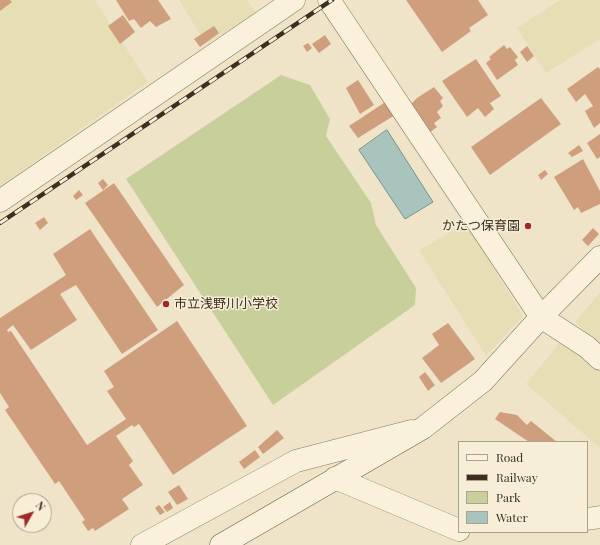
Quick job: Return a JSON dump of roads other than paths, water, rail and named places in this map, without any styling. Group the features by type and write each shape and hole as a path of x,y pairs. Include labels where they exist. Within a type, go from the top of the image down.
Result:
{"street":[{"path":"0,201 294,0"},
{"path":"329,0 540,317 587,347 600,359"},
{"path":"220,545 423,428 484,381 540,317 600,257"},
{"path":"142,545 296,461 423,428"},
{"path":"335,478 458,530"},
{"path":"588,519 600,517"}],"water":[{"path":"387,130 433,202 405,219 359,150"}],"railway":[{"path":"0,223 332,0"}],"place":[{"name":"かたつ保育園","path":"528,226"},
{"name":"市立浅野川小学校","path":"166,304"}]}
